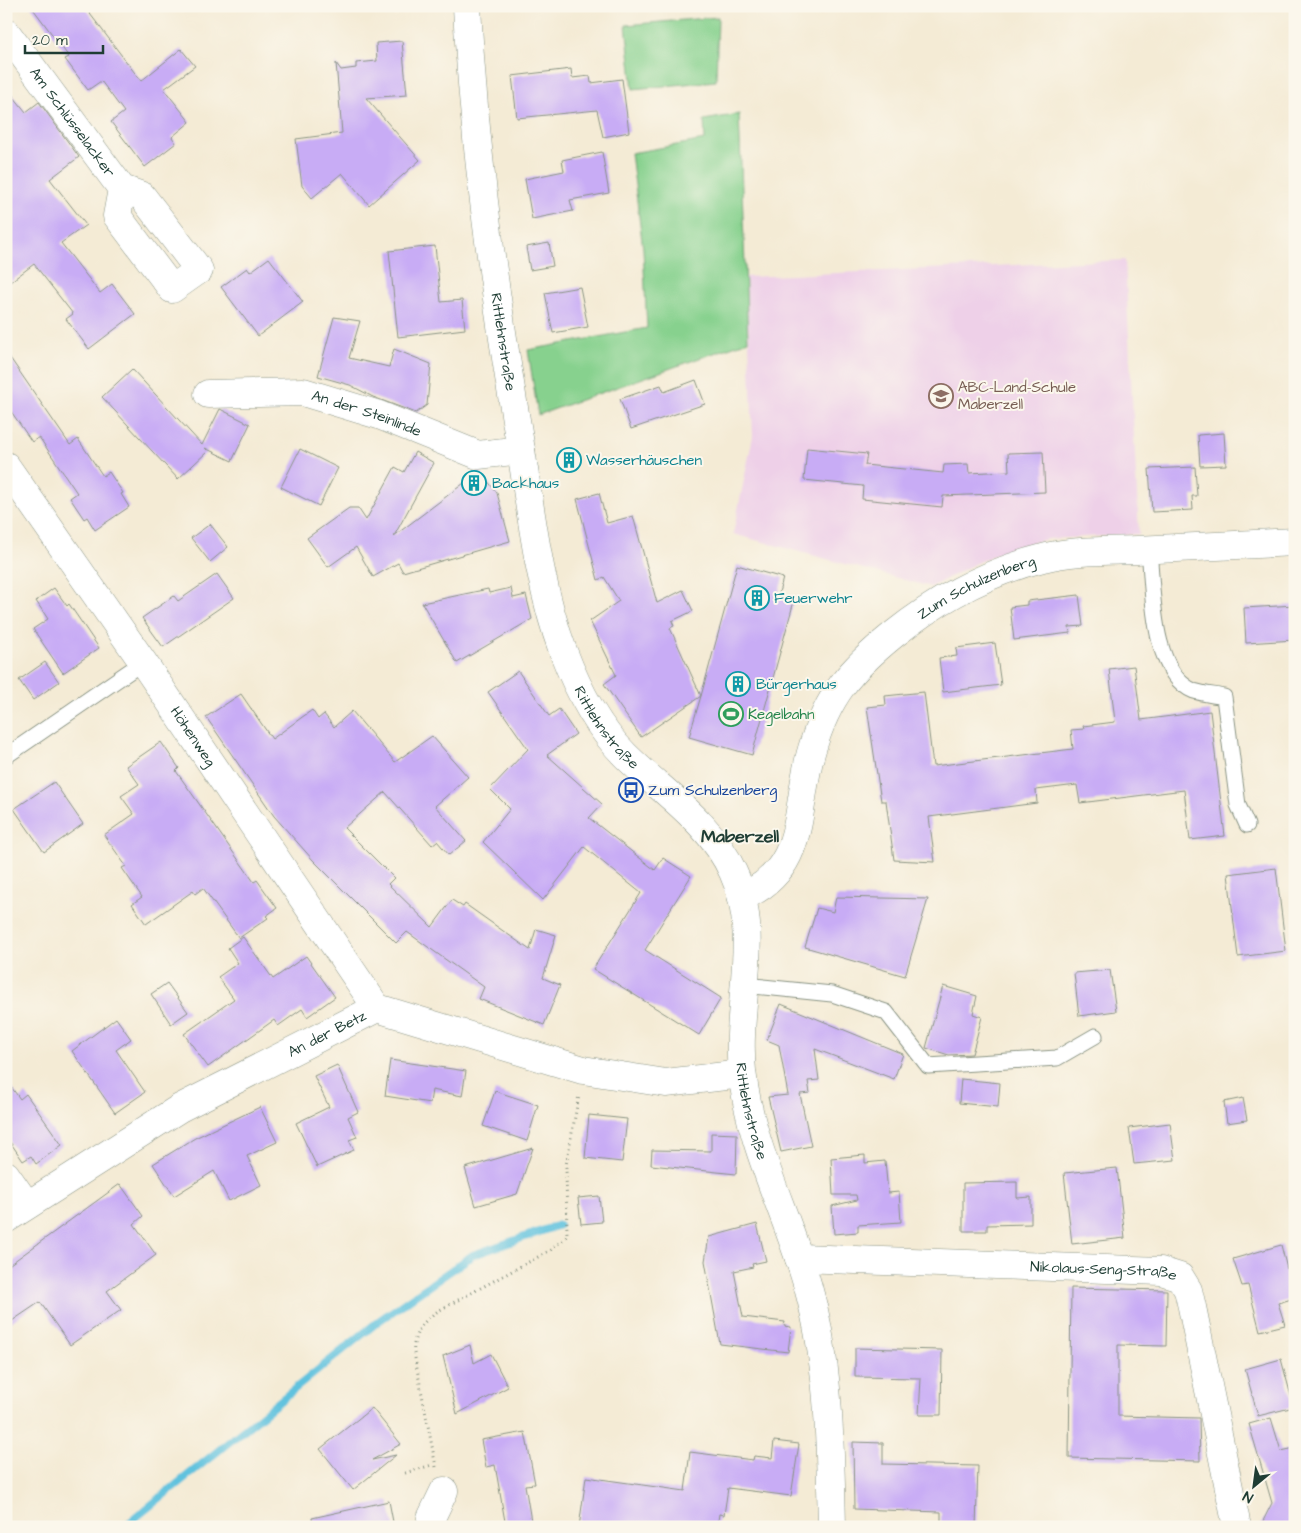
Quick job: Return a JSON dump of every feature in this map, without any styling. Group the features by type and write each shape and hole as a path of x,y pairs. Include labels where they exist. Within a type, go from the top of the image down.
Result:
{"street":[{"name":"Rittlehnstraße","path":"467,6 470,75 501,333 540,564 552,616 563,651 577,684 599,721 624,754 697,819 713,838 734,874 742,897 746,926 740,1036 742,1074 750,1114 800,1258 812,1302 823,1361 830,1426 832,1527"},
{"name":"Am Schlüsselacker","path":"6,32 122,189"},
{"name":"An der Steinlinde","path":"208,394 303,392 379,415 478,455 521,450"},
{"name":"Höhenweg","path":"6,466 143,662 378,1008"},
{"name":"Zum Schulzenberg","path":"742,897 756,891 774,877 786,861 794,842 811,751 822,718 834,695 850,673 880,646 912,620 958,590 999,571 1044,557 1149,549 1295,542"},
{"name":"An der Betz","path":"16,1212 180,1108 378,1008 583,1070 666,1083 742,1074"},
{"path":"6,1175 16,1212"},
{"name":"Nikolaus-Seng-Straße","path":"800,1258 1161,1271 1180,1277 1188,1290 1192,1307 1237,1527"},
{"path":"433,1527 432,1518 444,1491"}],"lane":[{"path":"1149,549 1160,648 1171,673 1193,691 1224,697 1238,805 1247,825"},
{"path":"6,756 143,662"},
{"path":"744,985 832,994 886,1012 928,1066 1057,1058 1095,1036"}],"path":[{"path":"405,1473 435,1465 414,1353 414,1340 419,1330 438,1311 550,1250 567,1236 566,1165 580,1087"}],"shaded area":[{"name":"ABC-Land-Schule Maberzell","path":"1125,260 1139,534 1048,539 1011,548 976,563 931,587 733,534 753,436 746,277"}],"green space":[{"path":"718,17 716,81 633,89 626,25"},
{"path":"739,114 748,341 538,415 528,350 647,328 643,249 631,153 705,140 704,120"}],"building":[{"path":"31,6 84,6 141,81 181,49 195,66 164,89 190,122 172,137 176,143 145,167 111,122 124,112 101,81 88,90 65,59 69,57"},
{"path":"402,41 407,95 366,98 420,160 369,205 342,173 312,198 302,186 296,139 342,133 336,63 341,70 356,68 356,63 377,61 376,43"},
{"path":"571,69 572,78 590,76 591,83 622,79 629,132 603,137 597,110 517,118 512,76"},
{"path":"6,87 26,112 39,102 79,157 50,179 86,225 61,243 100,293 112,284 135,314 89,349 66,319 73,314 34,264 6,285"},
{"path":"602,152 609,193 570,200 573,211 532,219 525,179 564,171 562,160"},
{"path":"549,243 553,266 530,270 526,247"},
{"path":"435,246 441,302 462,300 465,329 398,337 389,251"},
{"path":"269,258 303,302 258,336 221,287 247,268 250,272"},
{"path":"580,287 588,327 553,333 545,293"},
{"path":"334,317 360,321 349,358 389,367 394,349 431,364 427,405 416,413 373,397 350,385 318,376"},
{"path":"6,352 70,445 78,439 103,476 109,472 123,493 121,494 129,507 95,530 87,517 84,519 70,498 77,493 39,437 32,442 6,404"},
{"path":"132,369 202,445 220,409 250,424 232,461 205,448 208,451 178,479 102,397"},
{"path":"696,380 705,404 631,429 620,399 661,385 664,392"},
{"path":"1224,433 1226,465 1200,466 1198,435"},
{"path":"807,448 867,454 865,465 943,473 944,465 968,464 969,473 1009,471 1008,453 1043,452 1045,492 943,496 942,507 862,499 863,486 804,480"},
{"path":"300,449 338,468 319,506 281,487"},
{"path":"415,452 434,463 394,536 480,471 497,493 510,541 403,572 398,563 373,577 356,547 328,567 307,538 349,508 358,508 366,520 395,467 404,472"},
{"path":"1195,467 1197,496 1192,496 1193,510 1152,512 1149,469"},
{"path":"599,493 607,523 633,516 657,603 683,590 693,611 672,621 674,626 670,628 701,696 641,737 604,684 616,675 590,621 619,601 604,577 598,580 577,499"},
{"path":"210,524 228,547 210,562 191,538"},
{"name":"Bürgerhaus","path":"737,565 783,578 778,596 794,601 752,755 689,737"},
{"path":"217,574 234,598 163,647 142,618 174,596 178,601"},
{"path":"54,588 67,606 69,604 99,648 63,673 33,629 48,619 36,601"},
{"path":"511,588 513,598 526,595 532,619 457,663 422,603 488,589 489,593"},
{"path":"1079,595 1083,626 1069,627 1070,633 1014,640 1010,607 1027,605 1027,601"},
{"path":"1295,605 1295,640 1246,643 1244,608"},
{"path":"995,643 1001,685 943,692 939,658 957,656 956,648"},
{"path":"45,662 59,682 33,700 19,680"},
{"path":"1134,666 1141,720 1210,711 1225,836 1190,840 1184,790 1080,803 1077,785 1036,790 1037,803 929,817 935,862 894,860 886,801 881,801 867,707 886,705 885,696 924,692 933,766 1073,749 1071,730 1084,729 1083,726 1115,722 1109,669"},
{"path":"518,671 549,716 559,709 576,734 547,755 602,804 589,818 655,870 663,858 691,876 645,950 721,998 699,1035 593,969 641,893 584,847 543,900 483,842 510,809 490,789 528,749 488,692"},
{"path":"241,694 272,739 312,710 318,719 324,714 334,727 352,711 395,762 432,736 468,777 435,806 466,841 449,855 437,841 432,845 385,792 344,828 394,878 388,884 432,927 452,900 463,907 465,904 530,950 536,929 556,935 543,978 560,985 544,1025 479,999 484,987 407,932 396,943 313,860 274,816 206,717"},
{"path":"161,742 179,768 176,771 254,882 257,880 277,908 266,916 268,918 239,938 203,888 195,894 193,891 146,924 132,904 142,897 122,868 126,866 104,835 134,814 121,796 139,784 126,766"},
{"path":"54,782 83,824 44,852 14,809"},
{"path":"1276,868 1286,951 1238,957 1228,874"},
{"path":"836,897 928,899 905,976 805,947 817,908 833,912"},
{"path":"243,937 273,979 306,956 335,997 307,1017 302,1009 278,1026 274,1020 208,1067 184,1034 234,999 218,977 238,963 228,948"},
{"path":"1110,970 1116,1011 1079,1016 1074,973"},
{"path":"167,983 188,1012 171,1024 151,994"},
{"path":"943,986 977,996 973,1014 982,1017 972,1054 949,1055 926,1048"},
{"path":"781,1004 903,1054 894,1079 815,1049 819,1080 808,1081 810,1093 800,1094 811,1146 781,1152 768,1097 788,1095 779,1045 767,1040"},
{"path":"116,1018 131,1039 116,1050 145,1092 115,1113 72,1051"},
{"path":"390,1060 466,1071 462,1096 432,1090 430,1103 385,1096"},
{"path":"337,1065 358,1112 348,1117 357,1137 349,1140 354,1150 317,1167 296,1123 329,1107 314,1076"},
{"path":"961,1079 1000,1083 998,1107 959,1103"},
{"path":"6,1080 20,1099 26,1094 62,1145 36,1164 31,1156 23,1161 6,1136"},
{"path":"495,1091 538,1105 527,1141 483,1126"},
{"path":"1243,1098 1247,1120 1227,1123 1224,1102"},
{"path":"260,1107 277,1142 247,1156 261,1185 229,1201 214,1171 174,1196 153,1164 195,1138"},
{"path":"589,1115 627,1119 622,1162 585,1158"},
{"path":"1170,1123 1175,1160 1134,1164 1129,1128"},
{"path":"711,1133 737,1134 736,1174 651,1165 652,1150 711,1151"},
{"path":"533,1148 517,1194 476,1206 465,1168"},
{"path":"865,1155 865,1163 885,1161 888,1193 899,1192 901,1222 858,1225 858,1232 834,1234 832,1206 857,1200 856,1195 833,1195 831,1158"},
{"path":"1117,1168 1125,1238 1072,1244 1064,1173"},
{"path":"1017,1182 1017,1198 1031,1197 1031,1224 987,1225 987,1231 963,1231 963,1183"},
{"path":"120,1184 143,1216 134,1224 156,1255 107,1291 121,1310 70,1345 40,1302 6,1325 6,1267"},
{"path":"599,1196 602,1222 581,1224 578,1198"},
{"path":"757,1224 766,1261 752,1264 753,1267 734,1271 743,1317 785,1322 784,1326 791,1327 788,1352 720,1344 705,1261 709,1237"},
{"path":"1281,1245 1287,1269 1295,1266 1295,1298 1278,1303 1285,1325 1260,1331 1248,1285 1242,1286 1233,1259"},
{"path":"1071,1288 1167,1290 1166,1346 1118,1345 1118,1416 1199,1418 1200,1461 1069,1458"},
{"path":"470,1345 474,1363 491,1354 508,1387 457,1414 443,1356"},
{"path":"855,1348 942,1350 941,1415 919,1415 921,1378 855,1377"},
{"path":"1281,1359 1294,1407 1258,1416 1245,1369"},
{"path":"372,1408 401,1444 372,1460 396,1455 353,1490 320,1449"},
{"path":"1271,1418 1281,1451 1295,1448 1295,1527 1260,1527 1272,1503 1249,1424"},
{"path":"525,1432 535,1484 525,1485 532,1527 506,1527 495,1465 486,1467 481,1440"},
{"path":"774,1441 799,1444 791,1496 728,1488 724,1515 719,1514 717,1527 579,1527 586,1477 685,1491 690,1452 753,1460 754,1456 772,1458"},
{"path":"853,1442 883,1443 883,1464 978,1466 976,1527 941,1527 941,1512 854,1509"},
{"path":"389,1501 394,1527 313,1527 312,1518"}],"waterway":[{"path":"124,1527 380,1320 473,1255 559,1225"}],"place":[{"name":"ABC-Land-Schule Maberzell","path":"941,396"},
{"name":"Wasserhäuschen","path":"569,460"},
{"name":"Backhaus","path":"474,483"},
{"name":"Feuerwehr","path":"757,598"},
{"name":"Bürgerhaus","path":"738,684"},
{"name":"Kegelbahn","path":"731,714"},
{"name":"Zum Schulzenberg","path":"631,790"}],"district":[{"name":"Maberzell","path":"740,836"}]}
